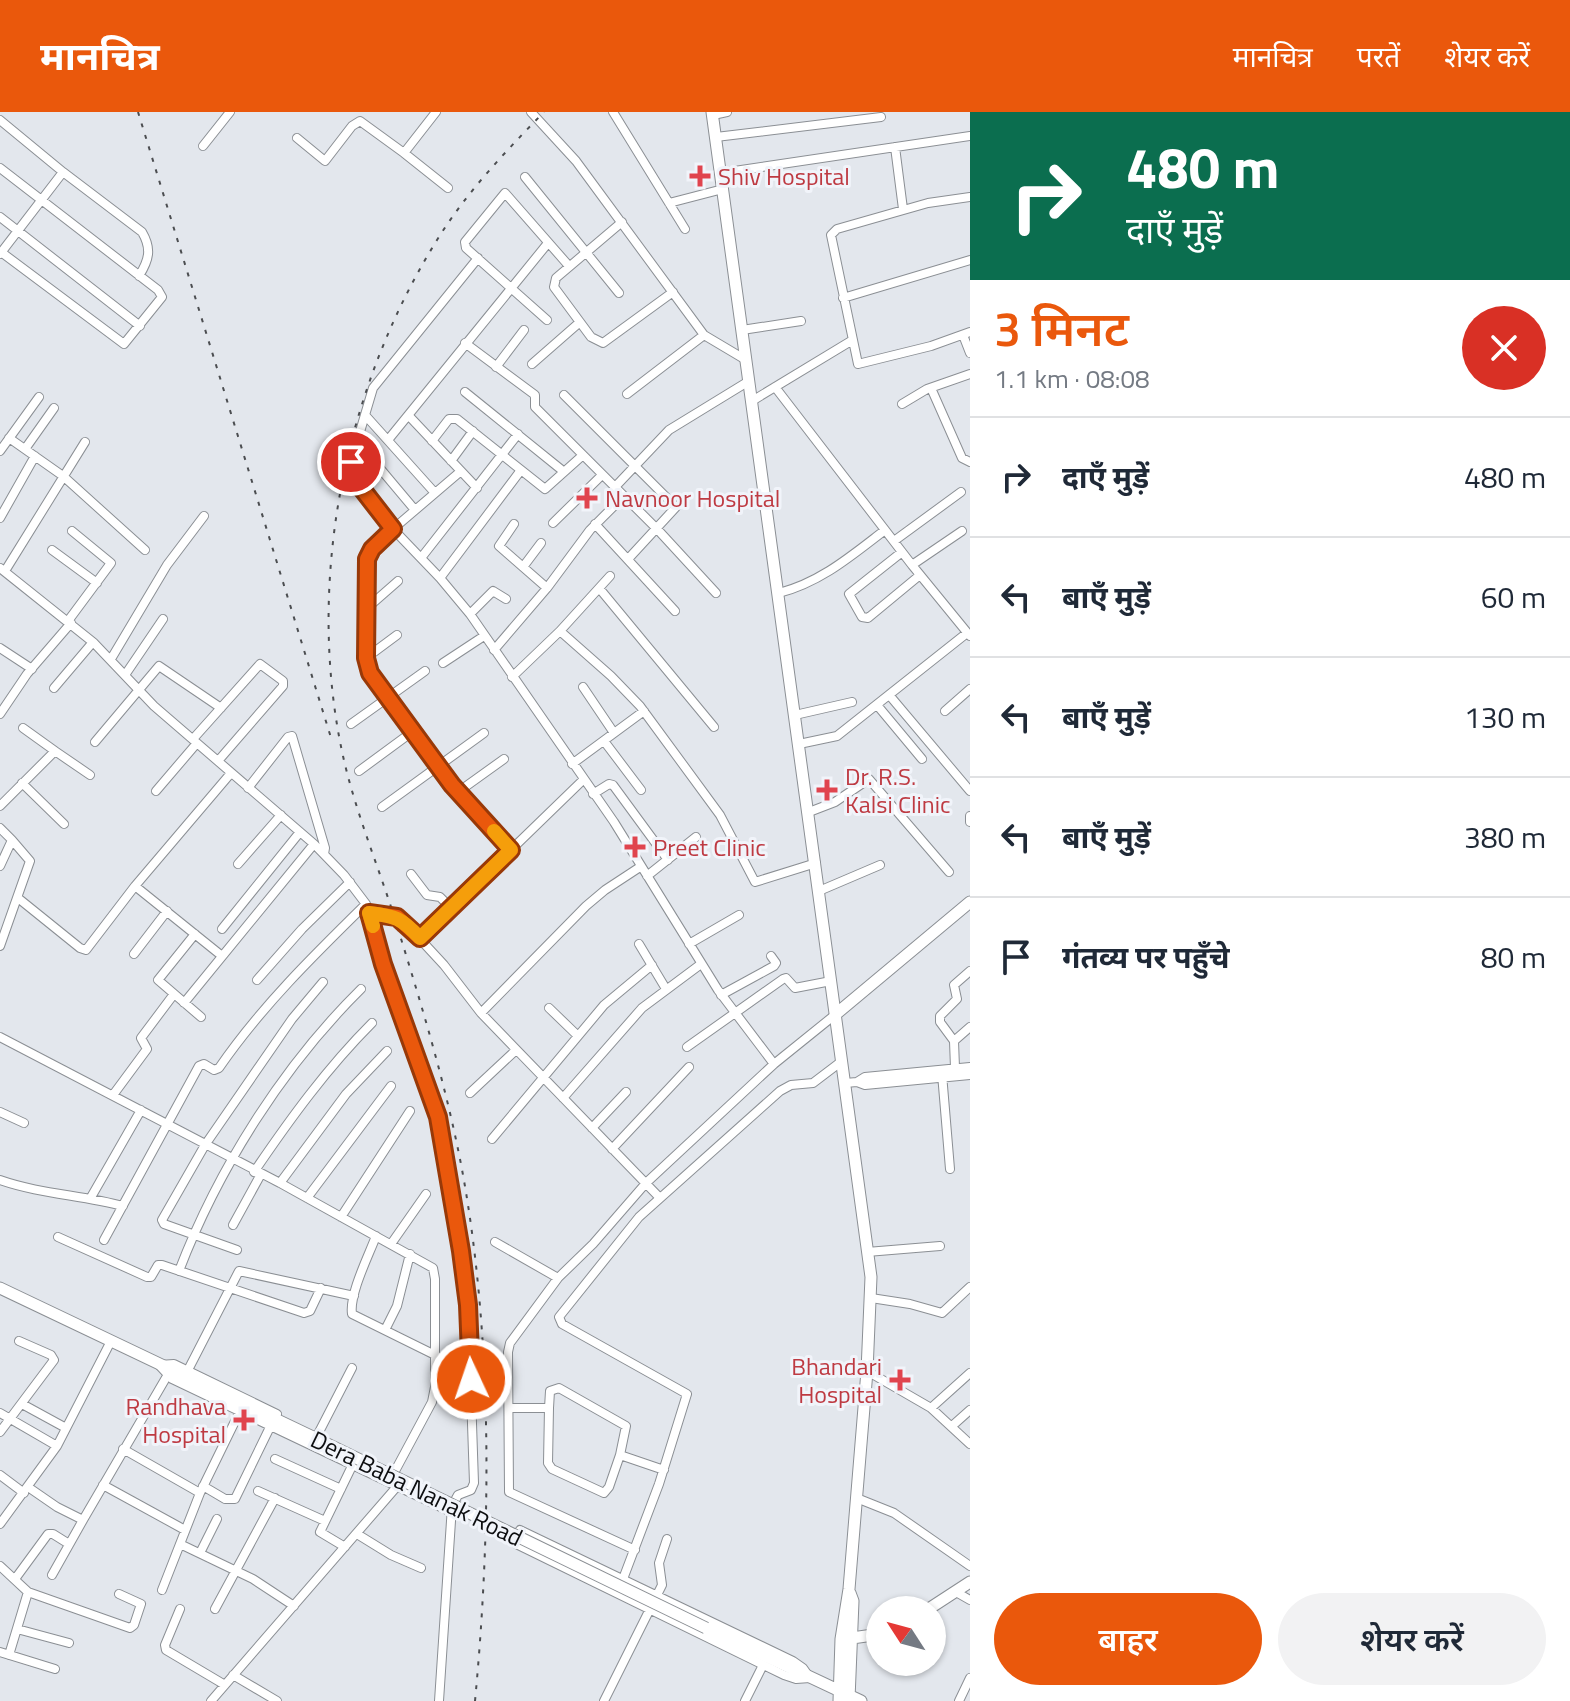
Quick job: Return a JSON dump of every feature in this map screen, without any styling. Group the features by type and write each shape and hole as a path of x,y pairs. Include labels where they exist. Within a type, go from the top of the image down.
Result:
{"main road":[{"path":"713,114 842,1061 851,1082 871,1298 849,1589 853,1601 846,1639 846,1697"},
{"path":"836,1014 970,902"},
{"name":"Dera Baba Nanak Road","path":"0,1288 846,1697"},
{"path":"946,1598 970,1582"},
{"path":"846,1639 866,1636"}],"street":[{"path":"203,146 230,112"},
{"path":"404,153 436,112"},
{"path":"531,112 576,161 704,335 746,360"},
{"path":"613,112 685,229"},
{"path":"713,114 727,112"},
{"path":"716,137 881,117"},
{"path":"297,138 325,161 352,126 360,121 448,188"},
{"path":"2,125 142,232 147,241 149,258 139,276"},
{"path":"721,173 970,136"},
{"path":"895,147 903,209"},
{"path":"0,168 41,201 139,276 162,295 128,342 122,343 1,253 18,230 41,201 63,172"},
{"path":"525,177 619,293"},
{"path":"669,203 723,189"},
{"path":"547,320 465,246 465,240 505,193 569,266"},
{"path":"970,197 903,209 832,232 831,238 856,360 861,364 966,334 970,353"},
{"path":"0,217 140,326"},
{"path":"622,222 569,266 553,284 580,322 595,340 603,343 673,292"},
{"path":"388,440 548,243"},
{"path":"478,258 375,385 351,462 352,476 393,529 470,614 593,794 721,995 774,1064"},
{"path":"843,298 970,260"},
{"path":"742,330 801,321"},
{"path":"532,364 580,322"},
{"path":"496,367 524,330"},
{"path":"627,394 704,335"},
{"path":"752,401 851,341"},
{"path":"465,343 535,395 535,407 716,593"},
{"path":"902,404 931,388 970,374"},
{"path":"615,487 676,425 749,381"},
{"path":"775,387 969,634 837,736 799,744"},
{"path":"931,388 962,458 970,462"},
{"path":"465,392 563,471"},
{"path":"564,395 676,507 629,558"},
{"path":"0,451 39,397"},
{"path":"25,449 54,408"},
{"path":"365,415 435,493"},
{"path":"409,416 477,488"},
{"path":"432,441 451,418 457,419 545,489 583,455"},
{"path":"451,461 473,431"},
{"path":"421,558 518,434"},
{"path":"9,438 63,476 145,550"},
{"path":"357,441 415,510"},
{"path":"85,442 3,570 93,642 138,689 314,844 350,882 367,908 383,964 438,1117 468,1305 474,1483 471,1490 461,1493 455,1500 451,1512 439,1701"},
{"path":"0,518 35,456"},
{"path":"440,578 521,470"},
{"path":"461,471 393,529 369,554 366,658 370,673 438,767 511,850"},
{"path":"553,523 602,475"},
{"path":"894,541 961,492"},
{"path":"494,650 547,588 595,524 624,496"},
{"path":"111,659 167,565 204,516"},
{"path":"514,524 499,546 547,588"},
{"path":"595,524 675,611"},
{"path":"779,593 796,589 832,571 885,530"},
{"path":"0,714 110,566 110,561 72,531"},
{"path":"912,565 962,531"},
{"path":"523,567 541,543"},
{"path":"52,550 97,583"},
{"path":"902,552 849,594 862,617 868,618 920,575"},
{"path":"512,677 560,631 610,576"},
{"path":"366,609 398,581"},
{"path":"599,588 714,727"},
{"path":"470,614 493,591 506,599"},
{"path":"125,675 163,619"},
{"path":"560,631 628,691 644,711 720,815 755,882 816,863"},
{"path":"366,658 397,635"},
{"path":"443,663 484,636"},
{"path":"54,688 93,642"},
{"path":"0,648 32,669"},
{"path":"156,791 221,708 263,664 284,682 218,761"},
{"path":"95,742 159,666 221,708"},
{"path":"351,724 425,671"},
{"path":"583,687 614,733"},
{"path":"945,711 970,689"},
{"path":"890,696 970,791"},
{"path":"795,715 852,702"},
{"path":"877,705 922,759"},
{"path":"572,764 644,711"},
{"path":"23,728 90,775"},
{"path":"359,771 412,732"},
{"path":"382,807 484,733"},
{"path":"248,788 288,737 292,736 325,848 324,854"},
{"path":"604,741 641,790"},
{"path":"0,806 55,751"},
{"path":"458,792 504,759"},
{"path":"18,898 86,950 135,886 231,773"},
{"path":"809,812 835,802 869,779 949,872"},
{"path":"420,938 583,780"},
{"path":"22,783 64,824"},
{"path":"593,794 609,784 613,785 668,860"},
{"path":"238,864 281,815"},
{"path":"970,816 970,822"},
{"path":"0,828 30,861 18,898 4,926 0,946"},
{"path":"222,929 300,832"},
{"path":"647,876 696,837"},
{"path":"0,866 12,840"},
{"path":"184,1003 314,844"},
{"path":"819,891 880,865"},
{"path":"481,1013 596,897 640,867"},
{"path":"411,874 427,895 440,897 451,908"},
{"path":"257,980 302,929 350,882"},
{"path":"135,886 222,956"},
{"path":"367,908 397,917 420,938 481,1013 659,1197"},
{"path":"104,1240 201,1064 214,1070 219,1068 254,1019 285,985 367,908"},
{"path":"134,954 167,911"},
{"path":"689,944 739,915"},
{"path":"195,934 158,980 201,1017"},
{"path":"639,944 666,989"},
{"path":"721,995 774,966 776,963 771,956"},
{"path":"563,1098 642,1008 701,964"},
{"path":"492,1139 623,987 652,965"},
{"path":"955,1068 954,1041 940,1022 940,1016 957,999 954,985 970,971"},
{"path":"687,1047 783,979 786,978 795,988 831,981"},
{"path":"237,1250 164,1224 162,1220 205,1145 292,1019 323,982"},
{"path":"179,1271 193,1234 247,1134 314,1039 361,989"},
{"path":"113,1095 147,1049 140,1039 174,994"},
{"path":"549,1008 578,1036"},
{"path":"635,1550 509,1492 509,1346 558,1278 593,1244 646,1183 774,1064 836,1014"},
{"path":"233,1225 258,1173 293,1115 331,1067 372,1023"},
{"path":"954,1041 970,1027"},
{"path":"0,1037 427,1263 434,1273 437,1356 432,1402 395,1471"},
{"path":"470,1093 516,1050"},
{"path":"280,1183 346,1094 387,1051"},
{"path":"623,1579 664,1470 687,1394 559,1320 560,1315 619,1240 659,1197 780,1091 791,1085 813,1083 842,1061"},
{"path":"612,1149 689,1067"},
{"path":"851,1082 865,1085 970,1067"},
{"path":"942,1073 970,1075"},
{"path":"942,1073 950,1169"},
{"path":"307,1198 391,1086"},
{"path":"592,1128 626,1092"},
{"path":"90,1199 141,1110"},
{"path":"341,1217 410,1111"},
{"path":"0,1112 24,1123"},
{"path":"0,1180 44,1193 123,1206"},
{"path":"391,1244 426,1194"},
{"path":"376,1236 350,1308 352,1314 437,1356"},
{"path":"58,1237 147,1277 159,1264 306,1314 321,1288"},
{"path":"495,1242 558,1278"},
{"path":"867,1252 940,1246"},
{"path":"385,1330 397,1306 410,1254"},
{"path":"188,1370 239,1271 354,1296"},
{"path":"871,1298 942,1313 970,1287"},
{"path":"0,1432 54,1360 51,1355 19,1341"},
{"path":"0,1524 57,1446 111,1341"},
{"path":"52,1575 165,1370 174,1364 455,1500"},
{"path":"318,1434 352,1368"},
{"path":"165,1370 240,1411 451,1512"},
{"path":"867,1371 931,1408 970,1444"},
{"path":"931,1408 970,1373"},
{"path":"559,1388 624,1424 627,1430 620,1455 604,1493 552,1469 548,1463 550,1391 559,1388"},
{"path":"22,1404 66,1428"},
{"path":"509,1408 549,1408"},
{"path":"952,1426 970,1410"},
{"path":"162,1590 202,1489 240,1411"},
{"path":"0,1413 57,1446"},
{"path":"123,1449 202,1489 225,1499 235,1499 271,1425"},
{"path":"620,1455 664,1470"},
{"path":"275,1459 341,1489"},
{"path":"345,1547 321,1533 353,1464"},
{"path":"0,1475 83,1520"},
{"path":"211,1701 406,1477"},
{"path":"103,1485 185,1530"},
{"path":"258,1491 325,1521"},
{"path":"215,1609 275,1498"},
{"path":"859,1499 894,1513 970,1566"},
{"path":"200,1553 217,1519"},
{"path":"522,1530 793,1661 810,1678 791,1678 516,1544 516,1532 522,1530"},
{"path":"15,1579 48,1534 69,1544"},
{"path":"357,1534 391,1555 421,1568"},
{"path":"604,1701 663,1580 659,1563 667,1539"},
{"path":"180,1544 263,1584 294,1606"},
{"path":"0,1566 28,1592 130,1628 141,1604 119,1594"},
{"path":"28,1592 17,1629 4,1654 55,1669"},
{"path":"956,1592 970,1600"},
{"path":"180,1609 165,1645 166,1650 225,1685"},
{"path":"17,1629 69,1643"},
{"path":"745,1701 763,1665"},
{"path":"233,1675 277,1701"},
{"path":"959,1701 969,1680"}],"railway":[{"path":"138,112 332,741"},
{"path":"475,1701 484,1571 486,1437 480,1304 473,1239 457,1142 432,1044 343,756 332,690 329,623 332,556 341,489 356,423 378,359 405,298 448,223 487,173 544,112"}],"slow traffic":[{"path":"373,926 369,913 394,916 402,919 420,938 511,850 494,831"}],"place":[{"name":"Shiv Hospital","path":"700,176"},
{"name":"Navnoor Hospital","path":"587,498"},
{"name":"Dr. R.S. Kalsi Clinic","path":"827,790"},
{"name":"Preet Clinic","path":"635,847"},
{"name":"Bhandari Hospital","path":"900,1380"},
{"name":"Randhava Hospital","path":"244,1420"}],"route":[{"path":"351,462 352,476 393,529 372,549 367,559 367,667 452,785 511,850 420,938 402,919 369,913 383,964 438,1117 448,1163 468,1305 471,1379"}]}
